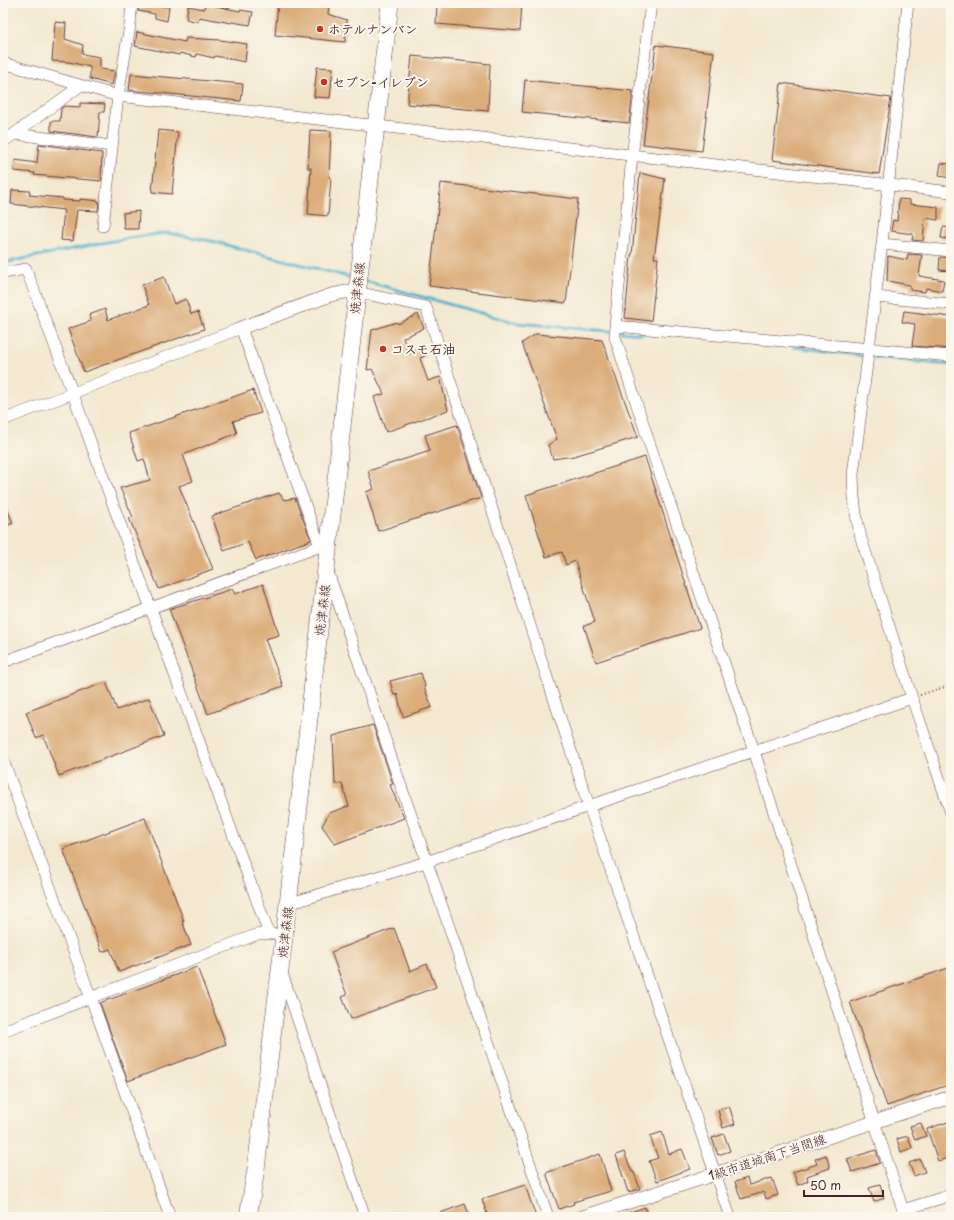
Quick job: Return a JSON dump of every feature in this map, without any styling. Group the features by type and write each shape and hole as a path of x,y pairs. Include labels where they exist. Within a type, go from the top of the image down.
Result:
{"main road":[{"name":"焼津森線","path":"248,1217 257,1161 280,969 277,934 288,904 327,570 324,545 357,292 390,3"}],"street":[{"path":"103,226 118,96 130,25 132,3"},
{"path":"651,3 632,157 615,331 649,442 754,751 904,1210 951,1195"},
{"path":"908,3 870,349 853,475 853,497 861,538 912,698 951,813"},
{"path":"3,63 118,96 376,125 632,157 951,192"},
{"path":"3,142 80,86"},
{"path":"15,134 112,146"},
{"path":"882,244 951,251"},
{"path":"3,273 26,269 150,608 277,934 258,934 3,1031"},
{"path":"3,420 241,328 331,295 345,292 357,292 426,307 589,806 730,1217"},
{"path":"876,297 951,304"},
{"path":"3,662 324,545 241,328"},
{"path":"615,331 951,356"},
{"path":"327,570 548,1217"},
{"path":"288,904 426,862 912,698"},
{"path":"3,760 170,1217"},
{"path":"280,969 365,1217"},
{"name":"1級市道城南下当間線","path":"583,1217 951,1097"}],"path":[{"path":"912,698 951,685"}],"building":[{"path":"139,3 169,7 167,21 155,18 155,14 138,11"},
{"path":"278,3 329,3 328,14 347,20 345,42 275,35"},
{"path":"437,3 522,3 520,31 436,24"},
{"path":"205,4 253,12 250,25 199,17 198,22 186,19 188,6 204,9"},
{"path":"55,22 66,23 65,39 83,45 82,54 100,57 100,69 115,71 112,85 90,79 90,67 69,62 52,61"},
{"path":"137,32 185,42 186,38 220,40 247,44 245,62 197,54 196,57 180,53 179,55 135,46"},
{"path":"656,45 714,52 702,151 643,144"},
{"path":"412,56 490,64 488,111 407,104"},
{"path":"317,67 333,68 330,98 314,97"},
{"path":"131,74 243,84 241,101 129,90"},
{"path":"525,80 633,91 629,123 522,112"},
{"path":"781,83 891,98 879,174 772,160"},
{"path":"80,103 105,104 104,112 100,112 98,137 51,131 51,121 60,121 61,108 65,106 80,107"},
{"path":"158,130 178,132 172,194 152,192"},
{"path":"310,130 331,131 329,177 331,178 328,216 308,214 311,168 308,168"},
{"path":"39,144 102,153 101,181 34,175 35,173 14,171 15,160 37,163"},
{"path":"941,163 951,164 951,178 939,176"},
{"path":"640,173 665,179 654,258 658,258 651,321 625,318"},
{"path":"441,183 578,199 566,303 429,286"},
{"path":"12,190 30,191 29,195 63,198 63,200 80,201 80,199 99,201 98,211 77,210 73,241 61,240 64,210 11,204"},
{"path":"899,199 910,200 910,204 938,207 938,220 925,218 923,241 912,240 913,234 891,231 893,220 897,221"},
{"path":"139,211 138,229 124,229 123,213"},
{"path":"943,227 951,228 951,239 941,238"},
{"path":"908,254 922,255 919,276 944,280 942,291 926,288 925,292 910,290 910,285 887,281 888,256 907,260"},
{"path":"940,257 951,258 950,271 939,270"},
{"path":"164,277 174,304 186,299 191,314 198,312 204,329 84,372 68,329 91,321 89,315 105,309 108,320 149,305 142,285"},
{"path":"904,311 951,317 949,334 951,334 951,349 912,346 915,324 902,322"},
{"path":"418,314 424,328 403,338 408,354 421,348 425,356 420,358 428,381 440,377 448,410 386,432 374,397 384,394 372,369 367,370 372,330 397,322 398,324"},
{"path":"536,334 602,340 638,437 574,456 553,459 548,445 557,439 522,343"},
{"path":"253,390 261,413 233,421 237,433 183,455 193,481 179,486 213,569 159,589 129,518 133,517 120,488 150,480 144,459 138,461 129,433"},
{"path":"457,425 481,498 378,531 366,492 374,489 368,471 430,451 425,435"},
{"path":"645,457 700,628 596,662 584,626 595,622 575,561 566,565 562,552 546,557 526,495"},
{"path":"279,493 284,500 295,498 311,540 256,560 248,542 224,551 212,516"},
{"path":"3,499 13,523 3,527"},
{"path":"263,584 279,635 265,639 283,686 208,714 169,609 232,589 235,594"},
{"path":"421,673 424,687 432,707 403,717 397,694 394,695 390,681"},
{"path":"106,682 117,710 149,698 164,736 59,776 43,735 36,738 26,712"},
{"path":"373,725 393,784 390,785 404,818 335,844 322,826 329,813 349,806 342,784 335,784 333,736"},
{"path":"145,818 184,921 182,921 191,945 119,972 110,949 102,952 63,849"},
{"path":"394,928 410,971 427,964 436,987 351,1019 342,997 347,995 331,952"},
{"path":"197,967 226,1044 128,1081 100,1003"},
{"path":"951,967 951,1084 887,1106 850,1002"},
{"path":"729,1106 735,1124 723,1128 718,1110"},
{"path":"951,1121 951,1157 938,1161 927,1129"},
{"path":"921,1123 926,1136 915,1140 910,1126"},
{"path":"662,1132 669,1154 682,1149 690,1169 657,1181 649,1161 658,1158 650,1136"},
{"path":"724,1134 730,1151 718,1155 712,1138"},
{"path":"908,1136 912,1148 901,1152 897,1139"},
{"path":"876,1150 880,1163 852,1172 847,1159"},
{"path":"624,1152 632,1172 634,1172 640,1189 628,1192 616,1155"},
{"path":"600,1154 611,1191 573,1202 574,1204 559,1209 546,1173"},
{"path":"826,1155 830,1168 807,1176 808,1181 798,1185 793,1172 817,1164 815,1159"},
{"path":"920,1159 925,1172 914,1176 909,1163"},
{"path":"747,1178 749,1185 772,1178 778,1195 766,1199 764,1192 741,1199 735,1182"},
{"path":"525,1185 536,1217 488,1217 482,1199"},
{"path":"880,1185 884,1198 874,1202 869,1188"},
{"path":"465,1204 470,1217 432,1217 432,1216"},
{"path":"645,1207 648,1217 619,1216"}],"waterway":[{"path":"3,263 102,243 167,233 211,241 353,278"},
{"path":"365,281 517,323 643,334"},
{"path":"794,347 951,365"}],"place":[{"name":"ホテルナンバン","path":"320,29"},
{"name":"セブン-イレブン","path":"324,82"},
{"name":"コスモ石油","path":"383,349"}]}
